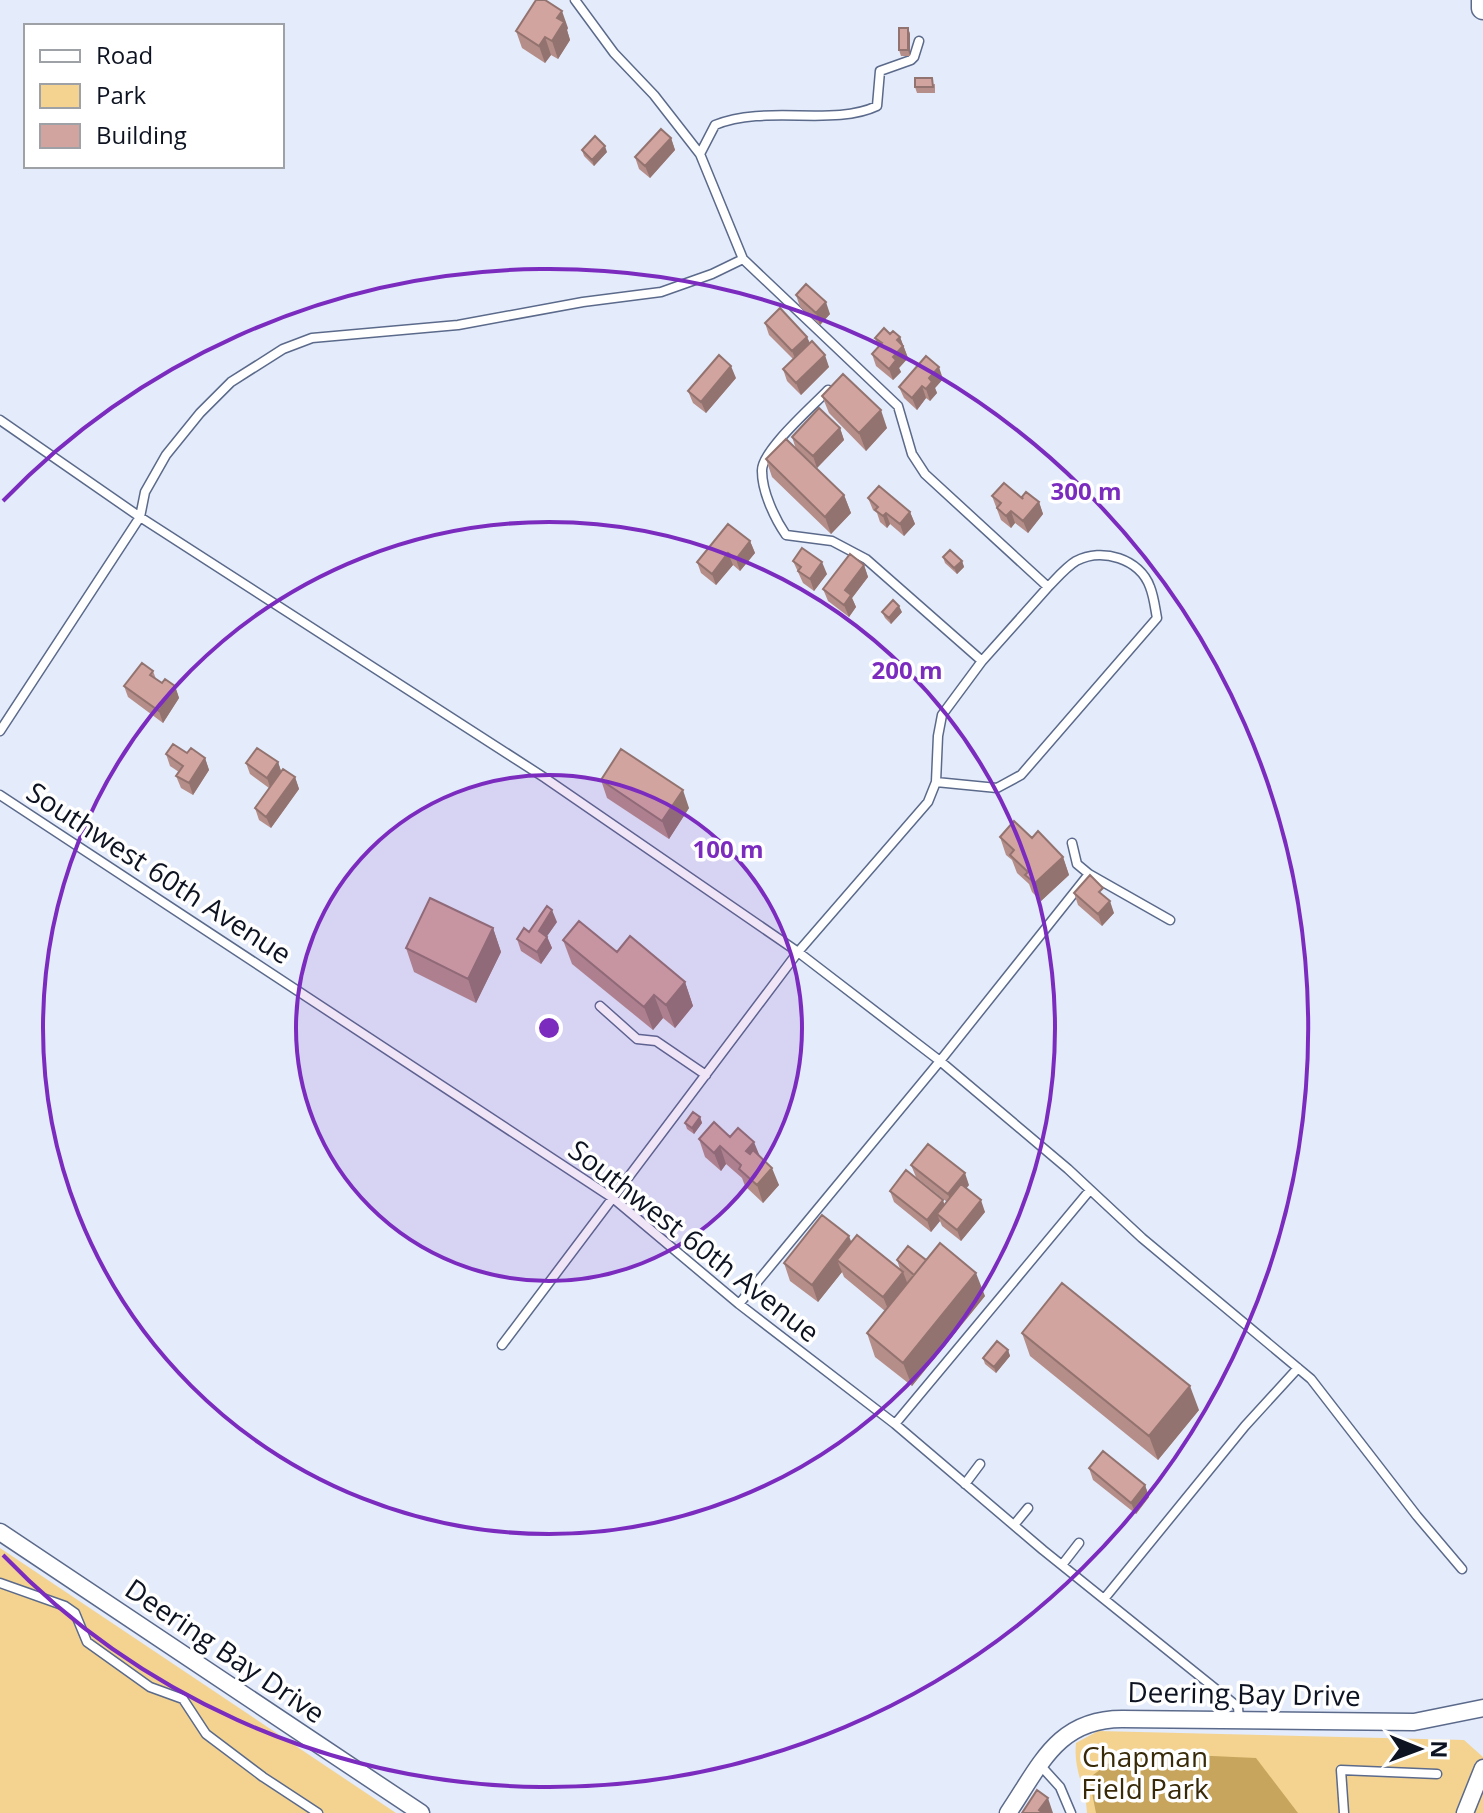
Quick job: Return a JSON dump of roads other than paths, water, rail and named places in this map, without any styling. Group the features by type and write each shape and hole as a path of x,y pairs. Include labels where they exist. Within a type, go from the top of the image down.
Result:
{"main road":[{"path":"1483,0 1483,8"}],"street":[{"name":"Deering Bay Drive","path":"0,1532 421,1813"},
{"name":"Deering Bay Drive","path":"1008,1813 1040,1764 1066,1734 1096,1721 1414,1722 1483,1708"},
{"path":"1465,1813 1483,1768"},
{"name":"Deering Bay Drive","path":"1022,1813 1029,1781"}],"lane":[{"path":"575,0 614,53 654,95 700,154 743,259 898,406 912,454 925,474 1048,587"},
{"path":"700,154 715,125 732,118 862,112 877,106 880,71 911,60 919,41"},
{"path":"0,731 140,517 145,492 166,455 200,413 231,382 283,349 312,338 458,325 583,302 661,292 743,259"},
{"path":"844,374 855,363"},
{"path":"833,385 769,453 761,470 773,517 786,535 832,541 866,559 982,661"},
{"path":"0,420 140,517 545,778 798,952 940,1061 1142,1238 1311,1379 1462,1569"},
{"path":"502,1345 798,952 928,802 936,782 942,715 982,661 1048,587 1076,561 1097,555 1118,557 1137,567 1150,585 1157,618 1021,775 997,788 936,782"},
{"name":"Southwest 60th Avenue","path":"0,795 614,1199 739,1304 895,1424 1062,1565 1238,1707 1239,1720"},
{"path":"1072,843 1077,864 1089,874 1170,920"},
{"path":"739,1304 940,1061 1089,874"},
{"path":"600,1006 637,1039 656,1041 706,1075"},
{"path":"895,1424 1090,1190"},
{"path":"1104,1599 1245,1426 1298,1368"},
{"path":"965,1484 980,1464"},
{"path":"1014,1525 1028,1508"},
{"path":"1062,1565 1079,1543"},
{"path":"0,1583 65,1606 75,1613 87,1642 150,1687 183,1699 206,1734 318,1813"},
{"path":"1040,1764 1067,1797 1071,1813"},
{"path":"1344,1813 1341,1770 1437,1774"}],"park label":[{"name":"Chapman Field Park","path":"1145,1773"}]}
